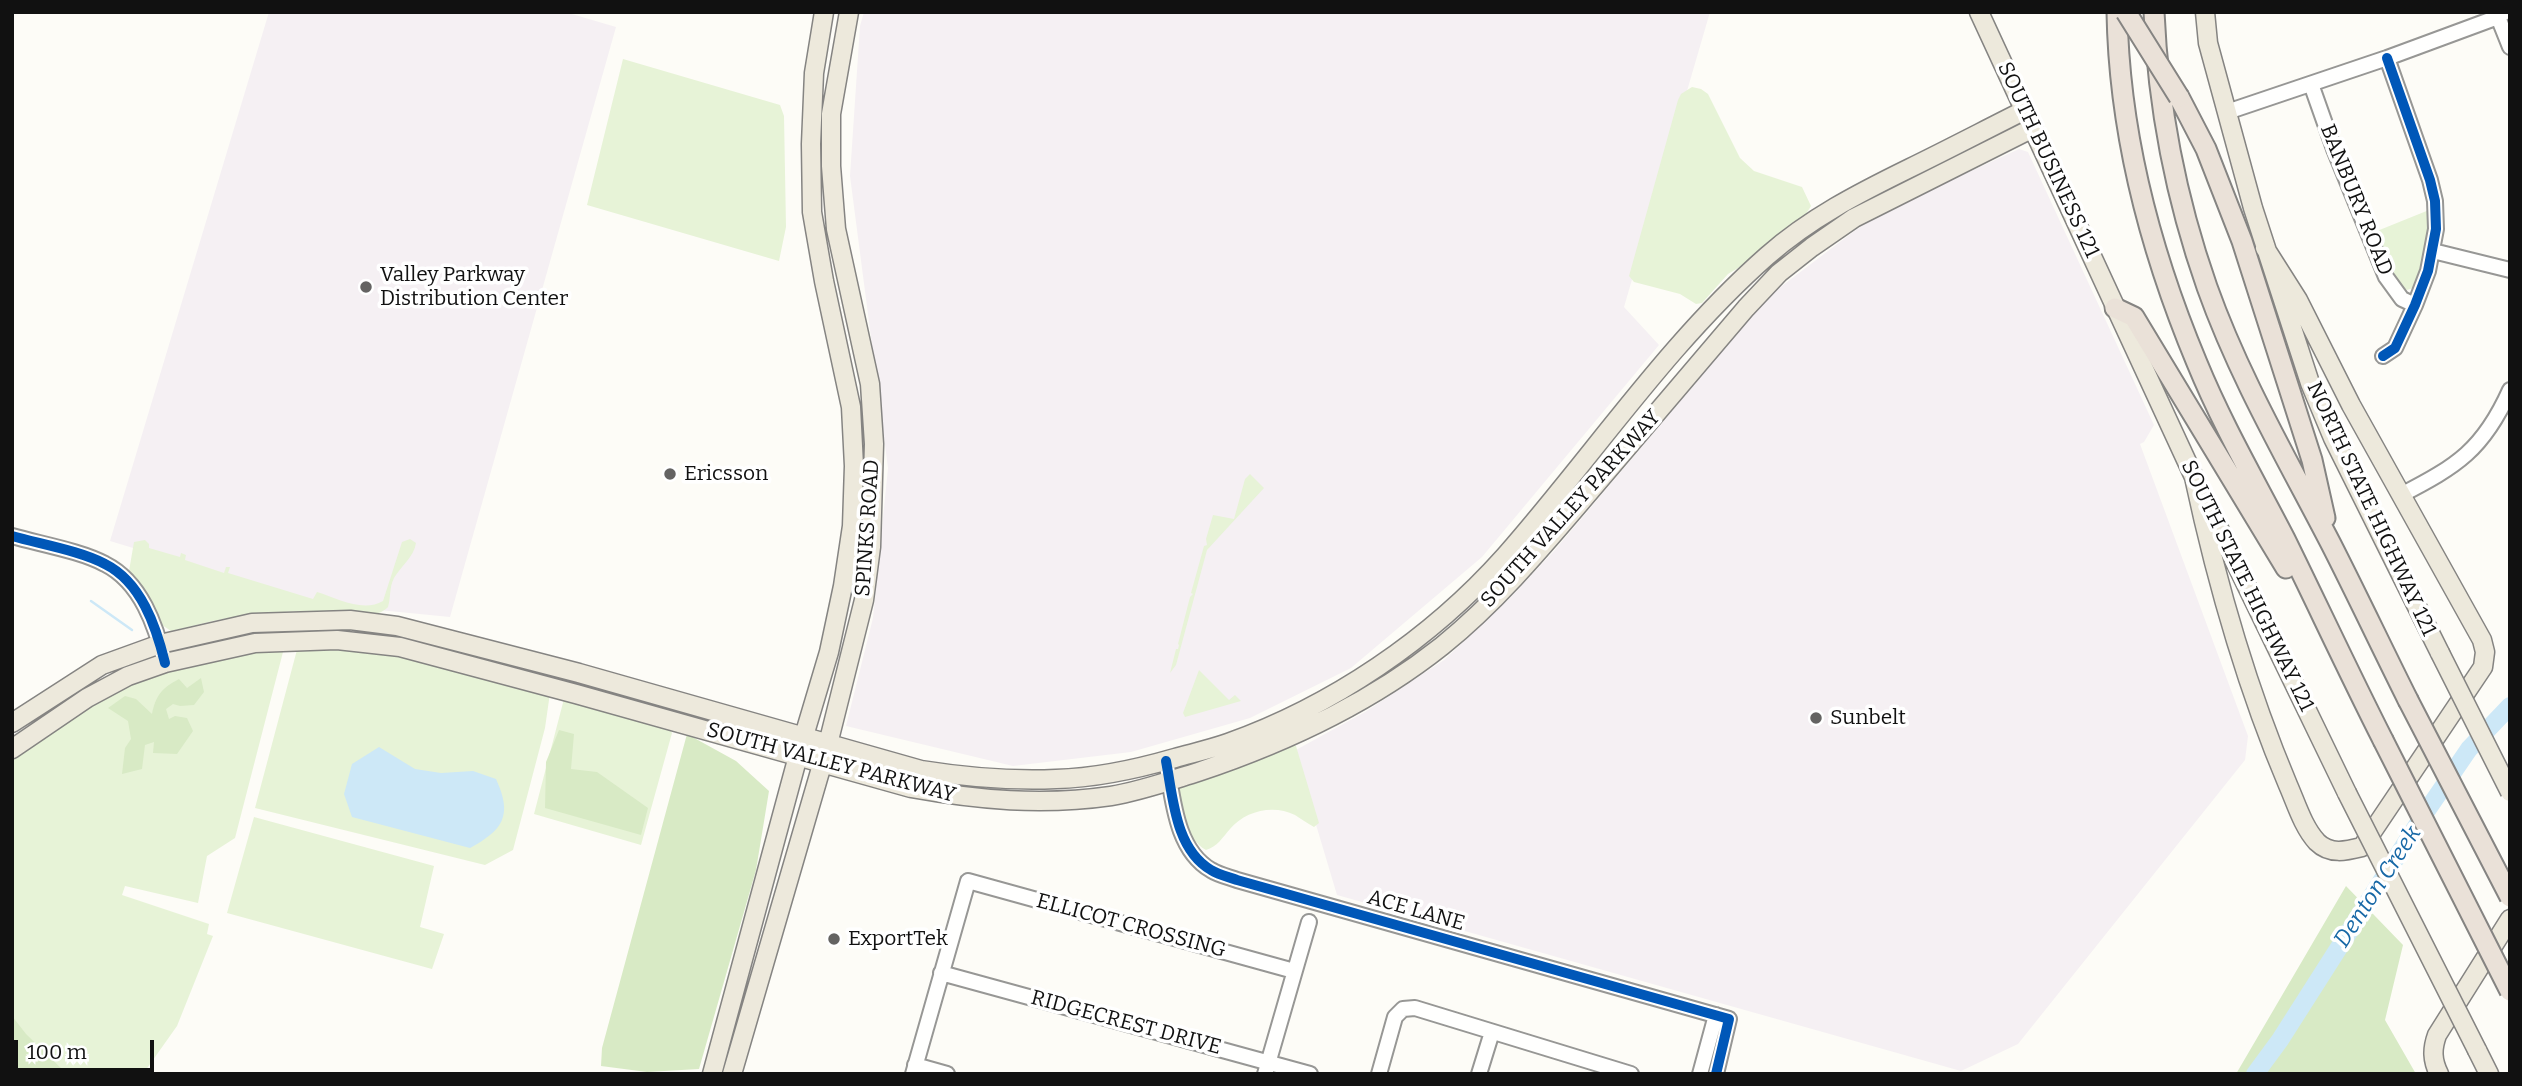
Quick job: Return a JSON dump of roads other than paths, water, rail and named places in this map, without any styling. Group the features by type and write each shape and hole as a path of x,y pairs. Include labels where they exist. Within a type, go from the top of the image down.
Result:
{"highway":[{"path":"2117,12 2127,120 2136,170 2155,245 2179,318 2219,411 2510,991"},
{"path":"2126,12 2179,97 2206,149 2242,241 2312,460 2330,543"},
{"path":"2154,12 2159,87 2167,137 2191,237 2232,350 2261,412 2510,897"},
{"path":"2115,308 2134,317 2264,531 2318,629 2333,641"}],"main road":[{"name":"SPINKS ROAD","path":"712,1074 798,756 830,652 844,586 852,526 854,466 851,407 812,212 814,73 824,12"},
{"name":"SPINKS ROAD","path":"732,1074 828,744 864,600 871,547 874,444 870,384 836,229 831,166 831,114 849,12"},
{"name":"SOUTH BUSINESS 121","path":"1979,12 2115,308"},
{"name":"NORTH STATE HIGHWAY 121","path":"2205,12 2208,43 2265,248 2310,383 2333,438 2510,792"},
{"name":"SOUTH VALLEY PARKWAY","path":"12,723 102,664 160,644 253,623 350,621 397,626 567,670 921,770 986,778 1057,779 1135,768 1228,743 1311,707 1394,654 1456,606 1504,556 1700,320 1768,255 1810,221 1854,195 2025,110"},
{"path":"812,115 831,114"},
{"name":"SOUTH VALLEY PARKWAY","path":"12,749 86,698 128,676 165,663 256,643 338,640 391,646 562,690 911,788 960,797 1057,801 1110,796 1146,789 1281,741 1337,715 1441,646 1521,571 1779,273 1854,218 2034,128"},
{"path":"2194,477 2209,548 2268,737 2305,824 2316,841 2326,849 2342,852 2362,847 2483,667 2486,652 2482,640 2333,371 2298,300 2265,248"},
{"path":"830,307 853,302"},
{"name":"SOUTH STATE HIGHWAY 121","path":"2115,308 2347,793 2489,1074"},
{"path":"1700,320 1720,339"},
{"path":"391,646 397,626"},
{"path":"1394,654 1407,671"},
{"path":"562,690 567,670"},
{"path":"2439,1074 2432,1048 2437,1035 2510,919"},
{"path":"730,1004 751,1010"}],"street":[{"path":"2227,112 2387,58 2500,14 2510,47"},
{"path":"2383,356 2395,348 2401,338 2428,271 2433,251 2435,201 2387,58"},
{"name":"BANBURY ROAD","path":"2311,84 2386,278 2402,299 2415,305"},
{"path":"2433,251 2510,270"},
{"path":"2401,495 2464,458 2485,436 2510,390"},
{"path":"12,536 89,558 120,573 148,612 165,663"},
{"name":"ACE LANE","path":"1166,761 1177,817 1187,846 1210,870 1237,880 1723,1017"},
{"name":"ELLICOT CROSSING","path":"941,973 968,881 1294,971"},
{"path":"1267,1068 1309,922"},
{"path":"941,973 914,1069 947,1074"},
{"name":"RIDGECREST DRIVE","path":"941,973 1267,1068 1310,1074"},
{"path":"1379,1074 1395,1017 1404,1009 1415,1008 1492,1032 1581,1067 1631,1074"},
{"path":"1700,1074 1723,1017"},
{"path":"1716,1074 1723,1017"},
{"path":"1479,1074 1492,1032"}],"water":[{"path":"379,747 415,769 441,773 473,771 496,779 504,803 502,821 490,835 470,848 352,817 344,794 352,764"}],"waterway":[{"path":"91,601 132,630"},
{"name":"Denton Creek","path":"2255,1074 2280,1040 2419,822 2469,749 2510,706"}],"place":[{"name":"Valley Parkway Distribution Center","path":"366,287"},
{"name":"Ericsson","path":"670,474"},
{"name":"Sunbelt","path":"1816,718"},
{"name":"ExportTek","path":"834,939"}]}
